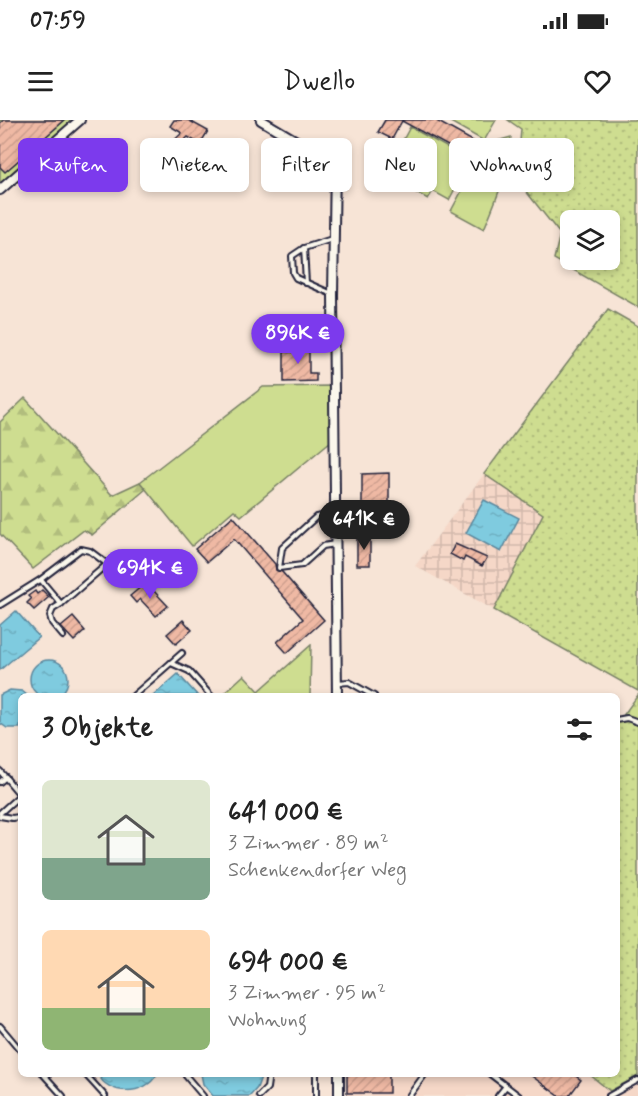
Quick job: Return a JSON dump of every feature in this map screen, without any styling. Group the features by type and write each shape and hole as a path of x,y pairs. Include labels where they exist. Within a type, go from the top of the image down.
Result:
{"street":[{"path":"0,190 80,120"},
{"path":"261,120 335,164 333,295 337,693"},
{"path":"339,1077 339,1096"}],"lane":[{"path":"333,238 304,248 292,256 293,273 297,278 333,295"},
{"path":"304,248 306,283"},
{"path":"335,514 316,517 282,548 279,568 302,565 323,546 335,544"},
{"path":"0,605 40,580 81,549 90,551 130,581"},
{"path":"63,636 52,623 50,616 53,609 106,565"},
{"path":"40,580 61,604"},
{"path":"136,693 182,653"},
{"path":"171,663 189,671 208,693"},
{"path":"337,683 349,682 369,693"},
{"path":"620,719 627,718 638,722"},
{"path":"0,771 18,791"},
{"path":"0,782 6,777"},
{"path":"18,798 0,814 12,818 18,817"},
{"path":"0,1026 18,1047"},
{"path":"46,1077 63,1096"},
{"path":"88,1077 105,1096"},
{"path":"187,1077 203,1096"},
{"path":"259,1096 267,1088 269,1077"},
{"path":"316,1077 316,1096"},
{"path":"409,1096 423,1077"},
{"path":"494,1077 519,1096"},
{"path":"609,1096 638,1080"},
{"path":"498,1096 506,1086"}],"shaded area":[{"path":"484,474 543,514 494,610 415,566"},
{"path":"638,1076 638,1096 347,1096 347,1077 592,1077 610,1091"}],"green space":[{"path":"0,120 78,120 57,138 18,138 18,172 0,188"},
{"path":"447,120 496,120 486,138 479,138"},
{"path":"508,120 638,120 638,307 573,270 620,270 620,210 560,210 560,234 527,192 574,192 574,138 520,138 521,129"},
{"path":"410,127 430,138 404,138"},
{"path":"437,142 449,148 449,192 453,192 449,200 435,192 437,192"},
{"path":"415,192 432,192 428,199"},
{"path":"461,192 499,192 484,229 451,211"},
{"path":"560,234 560,262 554,259"},
{"path":"608,309 638,326 638,691 494,610 543,514 484,474"},
{"path":"330,386 331,441 241,516 234,510 192,546 140,482 263,387"},
{"path":"25,398 112,495 140,482 146,489 92,535 84,530 33,569 0,534 0,422"},
{"path":"311,645 310,693 224,693 244,675 259,691"},
{"path":"638,695 638,1076 610,1091 593,1077 620,1077 620,720"}],"water":[{"path":"484,500 519,518 501,552 466,533"},
{"path":"16,611 39,637 0,670 0,625"},
{"path":"42,661 56,661 63,665 67,672 67,686 63,693 35,693 31,686 31,672 35,665"},
{"path":"178,674 195,693 156,693"},
{"path":"10,690 24,693 18,693 18,728 7,728 0,723 0,695"},
{"path":"100,1077 155,1077 144,1086 127,1090 109,1086"},
{"path":"202,1077 261,1077 257,1088 250,1096 213,1096 203,1084"}],"building":[{"path":"4,120 65,120 44,138 18,138 18,161 5,172 0,167 0,123"},
{"path":"174,120 188,120 208,131 204,138 177,138 182,133 170,126"},
{"path":"385,120 435,120 467,138 449,138 449,147 402,121 393,138 378,132"},
{"path":"302,340 309,340 309,373 316,373 316,381 284,382 284,352 302,352"},
{"path":"389,473 389,513 362,513 362,474"},
{"path":"233,516 275,564 276,570 282,572 324,620 287,653 277,642 303,619 234,539 207,562 195,549"},
{"path":"357,537 370,537 370,565 357,565"},
{"path":"455,544 487,558 482,566 465,557 463,561 450,554"},
{"path":"142,586 148,593 152,589 168,606 156,616 140,599 136,603 130,596"},
{"path":"42,590 49,597 34,610 27,603 31,599 28,596 35,591 37,594"},
{"path":"73,617 85,631 74,641 61,627"},
{"path":"183,620 192,630 176,644 167,634"},
{"path":"347,1077 389,1077 389,1093 347,1093"},
{"path":"533,1077 577,1077 581,1080 569,1096 559,1096"}]}
